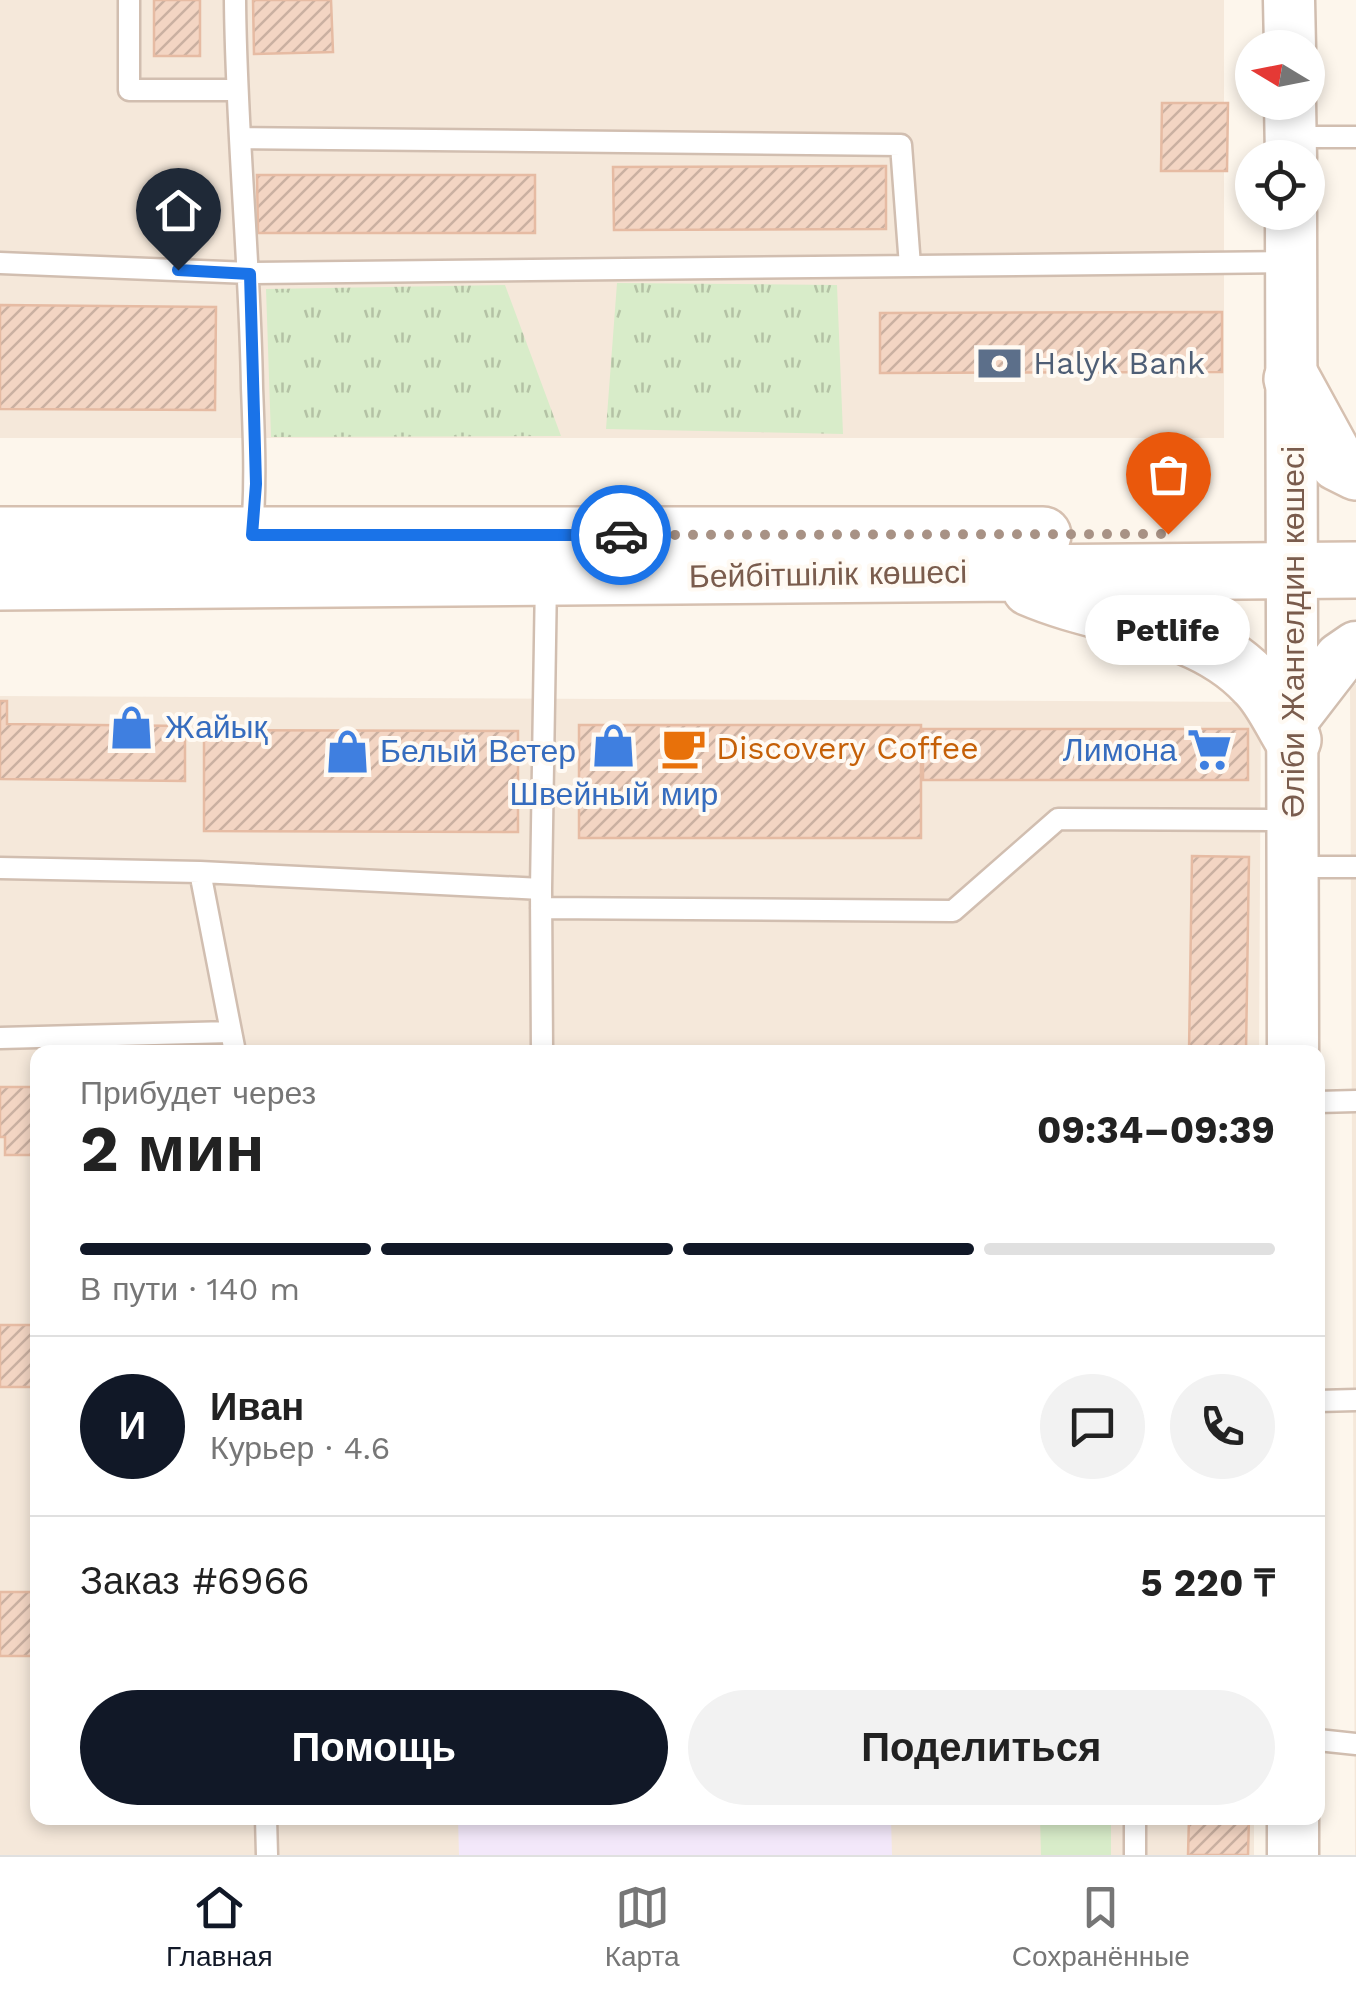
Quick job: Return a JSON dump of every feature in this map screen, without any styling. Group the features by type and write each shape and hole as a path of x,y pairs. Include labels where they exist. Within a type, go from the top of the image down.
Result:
{"main road":[{"path":"1292,378 1338,463 1356,472"},
{"name":"Бейбітшілік көшесі","path":"0,582 995,573 1293,552 1356,534"},
{"name":"Бейбітшілік көшесі","path":"0,535 252,535 1293,552 1356,570"},
{"path":"995,573 1057,600 1126,616 1222,652 1258,684 1293,730"}],"street":[{"path":"1290,0 1290,30"},
{"name":"Әліби Жангелдин көшесі","path":"1291,230 1293,1045"},
{"path":"1293,730 1340,658 1356,647"},
{"path":"1293,1825 1293,1855"}],"lane":[{"path":"130,0 129,90 236,90"},
{"path":"235,0 236,90 250,274 256,484 252,535"},
{"path":"1290,132 1356,138"},
{"path":"240,138 901,145 910,266"},
{"path":"0,263 250,274 1291,262"},
{"path":"542,1045 546,577"},
{"path":"0,868 200,872 541,898 952,911 1058,819 1293,844 1356,867"},
{"path":"0,1038 233,1042 200,872"},
{"path":"1325,1102 1356,1101"},
{"path":"1325,1400 1356,1400"},
{"path":"1325,1741 1356,1744"},
{"path":"266,1825 267,1855"},
{"path":"1134,1855 1136,1825"}],"shaded area":[{"path":"0,0 1224,0 1224,438 0,438"},
{"path":"1350,684 1356,684 1356,1855 1355,1855"},
{"path":"0,696 1261,702 1259,1045 30,1045 30,1825 1254,1825 1254,1855 0,1855"},
{"path":"458,1825 891,1825 892,1855 459,1855"}],"green space":[{"path":"617,283 837,285 843,434 606,429"},
{"path":"505,285 561,436 271,437 266,289"},
{"path":"1040,1825 1111,1825 1111,1855 1041,1855"}],"building":[{"path":"154,0 200,0 200,56 154,56"},
{"path":"253,0 331,0 333,52 254,54"},
{"path":"1162,103 1228,103 1227,171 1161,171"},
{"path":"886,166 886,229 614,230 613,167"},
{"path":"257,175 535,175 535,233 258,233"},
{"path":"0,305 216,307 215,410 0,409"},
{"path":"1222,312 1222,372 880,373 880,313"},
{"path":"0,701 7,701 7,724 185,726 185,781 0,779"},
{"path":"579,725 921,725 921,838 579,838"},
{"path":"923,729 1248,729 1248,780 923,780"},
{"path":"204,730 518,731 518,832 204,831"},
{"path":"1192,856 1249,857 1246,1045 1189,1045"},
{"path":"0,1087 30,1087 30,1155 5,1155 5,1137 0,1137"},
{"path":"0,1325 30,1325 30,1387 0,1387"},
{"path":"0,1592 30,1592 30,1656 0,1656"},
{"path":"1189,1825 1249,1825 1248,1855 1188,1855"}],"way so far":[{"path":"621,535 1168,534"}],"place":[{"name":"Halyk Bank","path":"1000,363"},
{"name":"Petlife","path":"1168,534"},
{"name":"Жайық","path":"132,727"},
{"name":"Швейный мир","path":"614,746"},
{"name":"Discovery Coffee","path":"683,748"},
{"name":"Лимона","path":"1210,750"},
{"name":"Белый Ветер","path":"347,751"}],"route":[{"path":"178,270 250,274 256,484 252,535 621,535"}]}
